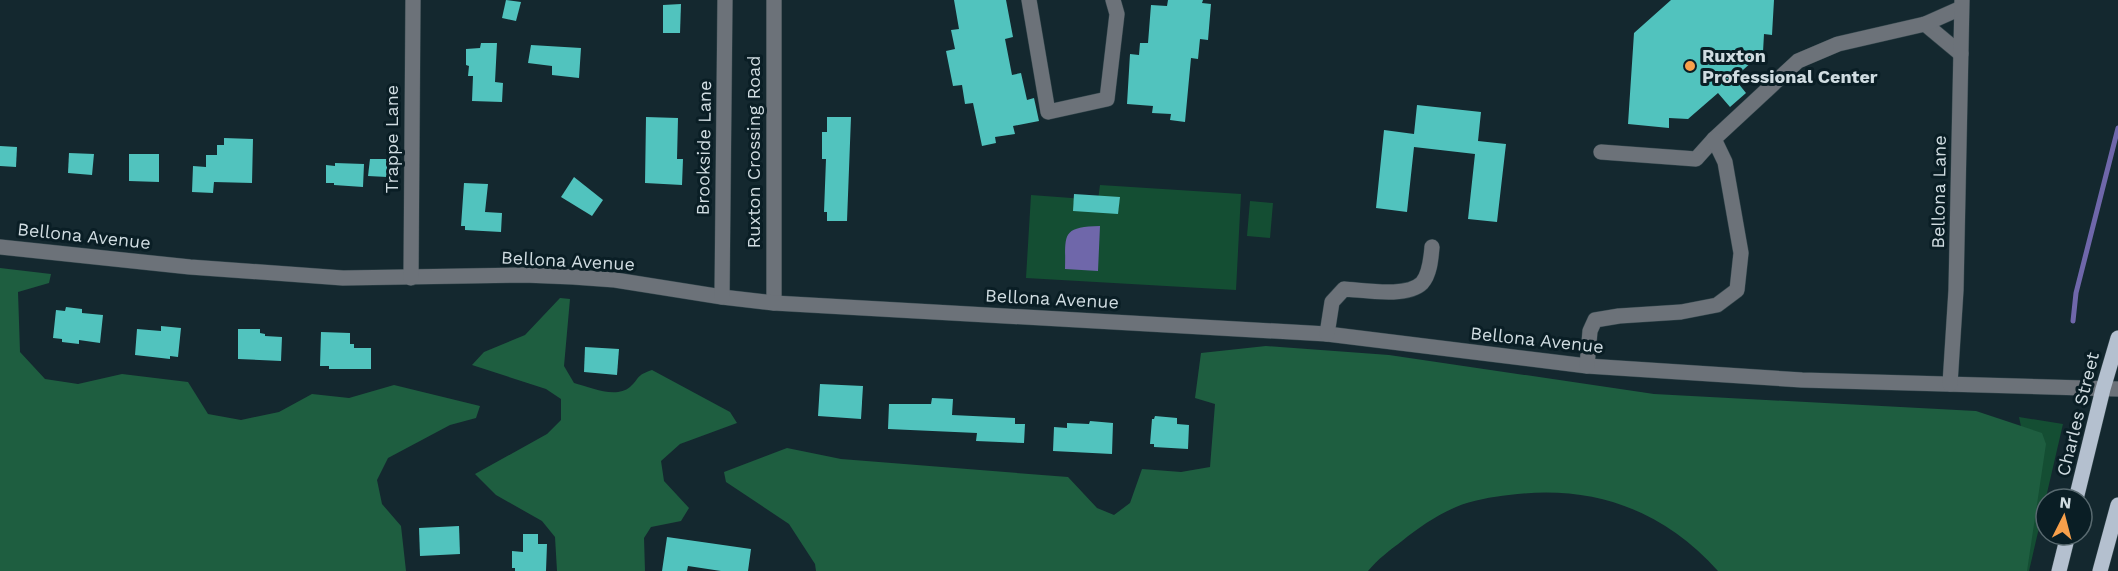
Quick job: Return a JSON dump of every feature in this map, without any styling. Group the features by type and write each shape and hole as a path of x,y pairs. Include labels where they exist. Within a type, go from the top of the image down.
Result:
{"main road":[{"name":"Charles Street","path":"2080,487 2110,389 2118,338"},
{"path":"2100,571 2118,505"},
{"path":"2059,571 2065,547"}],"street":[{"name":"Trappe Lane","path":"411,278 413,0"},
{"name":"Brookside Lane","path":"722,297 725,0"},
{"name":"Ruxton Crossing Road","path":"774,0 774,303"},
{"path":"1029,0 1048,112 1107,99 1117,14 1113,0"},
{"path":"1601,152 1696,159 1714,139 1798,60 1838,44 1925,24 1962,4"},
{"name":"Bellona Lane","path":"1950,384 1956,290 1962,4"},
{"path":"1925,24 1961,54"},
{"path":"1587,366 1590,331 1595,320 1681,312 1717,304 1737,290 1741,254 1725,162 1714,139"},
{"name":"Bellona Avenue","path":"0,247 265,273 343,278 524,275 615,280 774,303 1327,334 1587,366 1802,380 2110,389"},
{"path":"1327,334 1332,302 1344,289 1403,292 1422,283 1430,264 1432,247"}],"green space":[{"path":"1100,185 1241,194 1236,290 1026,278 1031,195 1098,200"},
{"path":"1250,201 1273,203 1270,238 1247,236"},
{"path":"0,268 51,274 49,283 18,292 20,352 45,379 78,384 122,374 188,382 208,414 241,420 279,412 312,394 349,398 394,385 480,406 476,418 450,425 388,458 377,480 382,504 401,526 406,571 0,571"},
{"path":"560,298 570,299 564,366 574,383 602,391 617,392 630,387 640,375 652,370 730,412 737,423 680,444 661,461 664,481 689,508 681,521 651,527 644,538 645,571 557,571 555,537 542,521 496,495 475,474 547,434 561,420 561,399 546,389 472,365 484,352 525,335"},
{"path":"1266,346 1389,355 1654,394 1976,411 2042,433 2046,444 2040,487 2034,487 2034,524 2027,571 1718,571 1697,549 1674,531 1624,506 1597,498 1539,493 1482,499 1449,510 1415,531 1384,555 1368,571 816,571 815,564 789,524 726,482 724,472 787,448 841,459 1068,477 1097,508 1114,515 1130,503 1142,469 1181,472 1210,467 1215,404 1195,398 1201,353"},
{"path":"2019,417 2063,424 2048,487 2034,487 2035,547 2029,571 1936,571 2028,459"}],"shaded area":[{"path":"1100,226 1098,271 1065,269 1065,248 1068,235 1078,228"}],"building":[{"path":"506,0 521,2 516,21 502,18"},
{"path":"954,0 1006,0 1013,37 1005,39 1012,75 1021,73 1027,100 1034,98 1039,121 1013,126 1015,134 995,137 996,143 982,146 973,103 965,104 962,85 953,86 946,51 955,49 951,30 959,29"},
{"path":"1168,0 1203,0 1202,3 1211,4 1208,40 1200,39 1198,59 1191,58 1185,122 1170,120 1171,114 1152,113 1153,106 1127,104 1130,54 1139,55 1140,43 1148,43 1151,5 1167,6"},
{"name":"Ruxton Professional Center","path":"1671,0 1774,0 1772,35 1764,34 1763,52 1734,78 1746,93 1730,107 1718,93 1688,119 1669,118 1669,128 1628,124 1634,33"},
{"path":"681,4 680,33 663,33 663,5"},
{"path":"481,43 497,43 495,82 503,83 502,102 472,101 473,76 468,76 466,49 480,48"},
{"path":"531,45 581,48 579,78 552,75 552,66 528,63"},
{"path":"1417,105 1481,112 1478,141 1506,144 1497,222 1468,219 1475,154 1414,147 1407,212 1376,208 1384,130 1414,134"},
{"path":"646,117 678,118 677,159 683,159 682,185 645,183"},
{"path":"827,117 851,117 847,221 827,221 827,212 824,212 826,159 822,159 822,132 827,132"},
{"path":"224,138 253,139 252,183 214,182 213,193 192,192 193,166 206,167 206,155 217,155 217,145 224,145"},
{"path":"0,146 17,147 16,167 0,166"},
{"path":"69,153 94,154 92,175 68,173"},
{"path":"129,154 159,154 159,182 129,181"},
{"path":"370,159 387,159 387,177 368,176"},
{"path":"335,163 364,164 363,187 326,183 326,165 335,166"},
{"path":"574,177 603,200 592,216 561,197"},
{"path":"464,183 488,184 485,212 502,213 501,232 465,230 465,226 461,226"},
{"path":"1074,194 1120,197 1118,214 1073,211"},
{"path":"66,307 82,309 82,313 103,315 100,343 79,340 79,344 62,342 62,339 53,338 56,310 65,311"},
{"path":"161,326 181,328 178,357 170,356 170,359 135,355 137,329 161,331"},
{"path":"238,329 260,329 260,333 265,336 282,337 281,361 238,359"},
{"path":"321,332 350,333 350,344 354,344 354,348 371,348 371,369 329,369 329,366 320,366"},
{"path":"585,347 619,349 617,375 584,372"},
{"path":"820,384 863,386 861,419 818,416"},
{"path":"932,398 953,399 952,415 1015,418 1015,424 1025,424 1024,443 976,441 977,433 888,429 889,404 931,404"},
{"path":"1155,416 1177,418 1177,424 1189,425 1188,449 1154,447 1154,444 1150,444 1152,419"},
{"path":"1090,421 1113,423 1112,454 1053,451 1054,427 1067,428 1067,423 1089,424"},
{"path":"459,526 460,554 420,556 419,528"},
{"path":"523,534 538,534 538,544 547,544 546,571 515,571 515,568 512,568 512,551 523,552"},
{"path":"667,537 751,549 748,571 721,571 688,566 687,571 662,571"}],"waterway":[{"path":"2073,321 2076,293 2118,128"}],"place":[{"name":"Ruxton Professional Center","path":"1690,66"}]}
